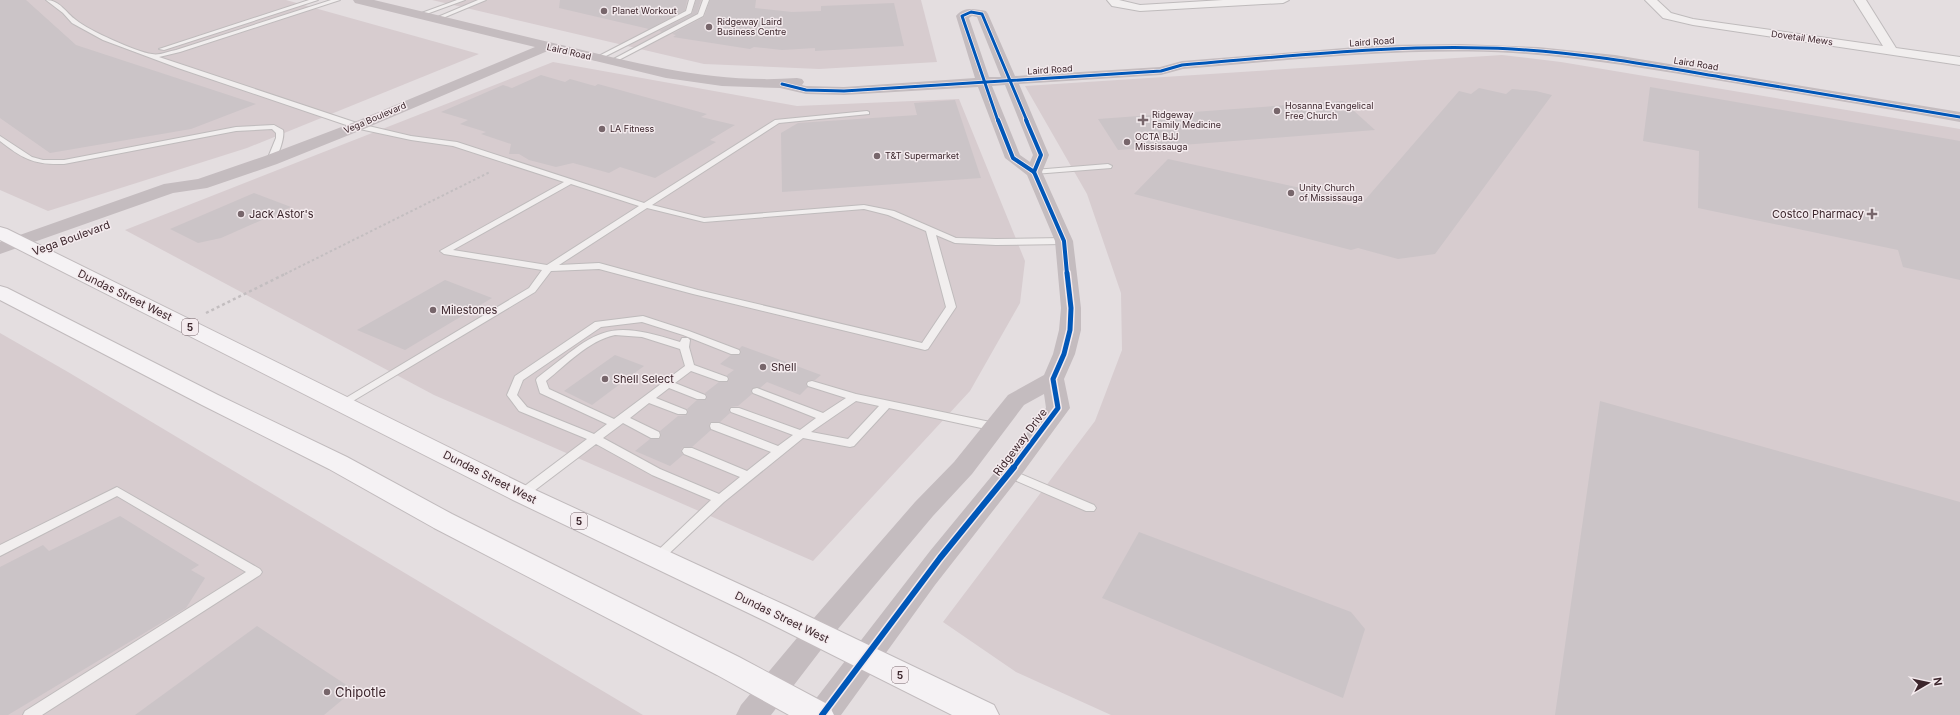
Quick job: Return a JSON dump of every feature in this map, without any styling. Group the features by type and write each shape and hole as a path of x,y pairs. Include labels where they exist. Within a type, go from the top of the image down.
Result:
{"main road":[{"name":"Dundas Street West","path":"0,233 37,250 522,494 817,634 983,715"},
{"path":"0,292 210,400 338,463 443,521 818,715"}],"street":[{"name":"Laird Road","path":"359,0 596,59 688,77 742,83 782,84 806,90 844,91 1008,76 1161,71 1182,65 1407,48 1515,49 1615,59 1960,117"},
{"path":"1113,0 1116,4 1140,8 1283,0"},
{"name":"Dovetail Mews","path":"1651,0 1667,16 1693,22 1960,61"},
{"path":"1860,0 1892,51"},
{"path":"1034,172 1041,155 982,14 968,6 962,16 982,78 1013,158 1034,172 1064,241 1071,308 1070,330 1064,354 1053,379"},
{"name":"Vega Boulevard","path":"2,257 18,241 170,188 201,184 271,160 358,126 546,47"},
{"name":"Vega Boulevard","path":"2,257 37,250 184,197 201,184"},
{"name":"Ridgeway Drive","path":"752,715 817,634 924,509 963,468 1016,400 1053,379 1058,408 1032,446 939,559 867,659 822,715"}],"lane":[{"path":"49,0 79,25 105,39 152,57 358,126 411,138 454,144 509,163 647,206 704,220 864,207 891,213 954,240 996,242 1064,241"},
{"path":"152,57 164,48 315,0"},
{"path":"152,57 178,51 337,0"},
{"path":"419,15 462,0"},
{"path":"436,19 484,0"},
{"path":"596,59 689,12 692,0"},
{"path":"611,62 701,16 706,0"},
{"path":"343,404 532,290 548,268 647,206 776,121 867,113"},
{"path":"0,138 30,160 46,163 64,162 236,129 274,127 280,132 280,138 271,160"},
{"path":"1034,172 1108,166"},
{"path":"569,182 444,251 548,268 599,266 696,292 925,347 951,307 930,230"},
{"path":"720,499 656,472 596,439 523,409 512,395 519,378 598,324 643,319 686,333 735,352"},
{"path":"655,435 544,391 541,380 596,338 615,332 642,334 684,347"},
{"path":"686,333 684,347 690,367"},
{"path":"690,367 723,379"},
{"path":"522,494 690,367"},
{"path":"668,384 701,397"},
{"path":"812,384 854,397 995,426"},
{"path":"757,391 825,418"},
{"path":"657,558 720,499 748,476 801,434 854,397"},
{"path":"649,399 682,412"},
{"path":"735,410 801,434 850,443 887,404"},
{"path":"715,426 780,451"},
{"path":"688,451 748,476"},
{"path":"1009,473 1090,508"},
{"path":"0,551 117,491 256,572 30,715"}],"path":[{"path":"184,324 509,163"}],"shaded area":[{"path":"0,0 286,0 479,54 247,148 48,211 0,190"},
{"path":"432,0 921,0 937,62 819,69 704,64"},
{"path":"1502,55 1561,62 1960,129 1960,715 1111,715 1016,672 943,622 1095,421 1122,350 1121,293 1087,194 1025,86"},
{"path":"553,62 797,106 959,99 1025,261 1020,303 970,391 813,561 434,395 125,230"},
{"path":"0,333 68,372 643,715 0,715"}],"building":[{"path":"0,0 26,0 76,45 256,104 191,129 50,153 0,118"},
{"path":"560,0 687,0 685,10 649,29 559,8"},
{"path":"696,0 701,0 697,13 662,32 659,31 692,14"},
{"name":"Ridgeway Laird Business Centre","path":"710,0 756,0 755,8 792,12 821,11 821,6 894,3 904,46 815,51 815,48 782,50 754,47 750,49 673,37 676,35 672,34 704,17"},
{"name":"LA Fitness","path":"541,75 565,82 570,79 595,86 598,84 707,114 701,117 735,125 710,140 716,142 655,178 620,167 609,173 573,163 556,167 529,160 519,154 509,154 511,144 481,134 486,132 460,124 468,120 441,112 503,85 512,88"},
{"path":"1650,87 1960,141 1960,280 1903,267 1898,250 1698,208 1699,151 1643,141"},
{"path":"1479,88 1506,94 1512,89 1536,91 1552,95 1435,254 1398,259 1358,248 1351,250 1134,194 1168,159 1314,191 1314,198 1359,207 1459,91 1471,94"},
{"name":"T&T Supermarket","path":"955,100 981,178 782,192 781,133 798,123 917,115 914,103"},
{"path":"1343,101 1375,130 1118,150 1098,119"},
{"name":"Jack Astor's","path":"254,193 291,207 221,238 198,243 170,229"},
{"name":"Milestones","path":"445,280 492,298 405,350 357,330"},
{"name":"Shell","path":"742,346 821,375 815,380 807,381 806,385 808,387 800,395 767,382 760,388 753,388 751,390 752,394 738,406 730,407 730,413 720,422 710,422 709,426 711,430 692,447 683,447 681,450 683,455 670,466 635,451 650,439 660,439 660,431 678,416 687,415 687,409 697,400 706,400 707,396 705,393 719,382 728,382 729,378 727,375 734,370 720,364 731,355 740,355 741,351 739,349"},
{"name":"Shell Select","path":"615,355 644,366 592,405 564,391"},
{"path":"1600,401 1960,502 1960,715 1555,715"},
{"path":"120,516 199,565 191,570 205,578 186,608 8,715 0,715 0,567 43,545 49,551"},
{"path":"1139,532 1351,612 1365,629 1343,698 1102,598"},
{"path":"257,626 354,690 324,715 135,715"}],"cycle path":[{"path":"822,715 853,676 940,558 1015,465 1058,408 1053,379 1064,354 1070,330 1071,308 1064,241 1034,172 1013,158 987,92 962,16 971,12 982,14 1041,155 1034,172"},
{"path":"782,84 806,90 844,91 1161,71 1182,65 1381,49 1486,48 1563,53 1615,59 1960,117"}],"place":[{"name":"Planet Workout","path":"604,11"},
{"name":"Ridgeway Laird Business Centre","path":"709,27"},
{"name":"Hosanna Evangelical Free Church","path":"1277,111"},
{"name":"Ridgeway Family Medicine","path":"1143,120"},
{"name":"LA Fitness","path":"602,129"},
{"name":"OCTA BJJ Mississauga","path":"1127,142"},
{"name":"T&T Supermarket","path":"877,156"},
{"name":"Unity Church of Mississauga","path":"1291,193"},
{"name":"Jack Astor's","path":"241,214"},
{"name":"Costco Pharmacy","path":"1872,214"},
{"name":"Milestones","path":"433,310"},
{"name":"Shell","path":"763,367"},
{"name":"Shell Select","path":"605,379"},
{"name":"Chipotle","path":"327,692"}]}
